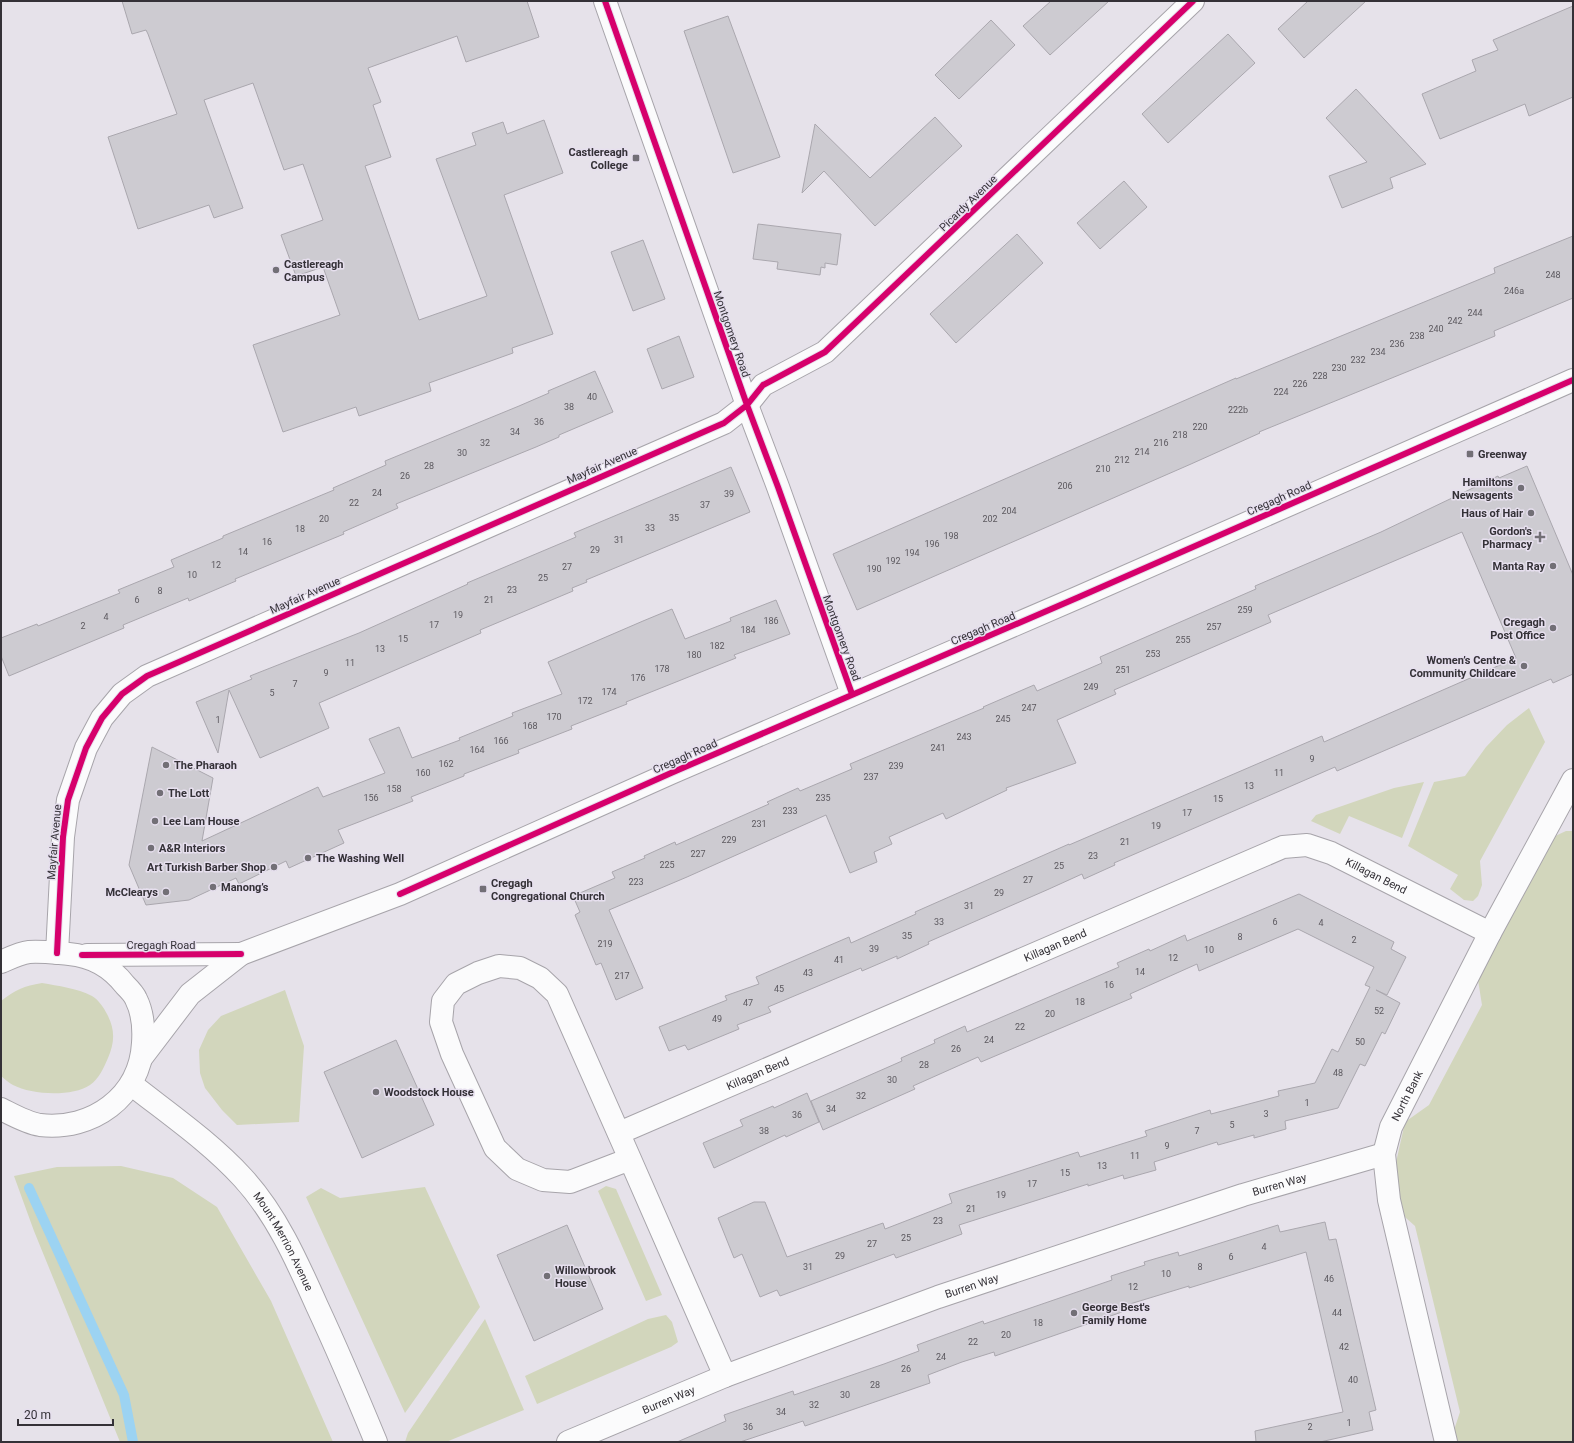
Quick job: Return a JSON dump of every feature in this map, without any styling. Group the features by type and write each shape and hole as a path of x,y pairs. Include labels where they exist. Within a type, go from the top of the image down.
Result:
{"street":[{"name":"Montgomery Road","path":"606,1 747,405 852,694"},
{"name":"Picardy Avenue","path":"747,405 763,385 825,352 1193,1"},
{"name":"Cregagh Road","path":"142,1057 190,994 240,954 400,894 852,694 1072,600 1573,380"},
{"name":"Mayfair Avenue","path":"57,953 63,837 68,800 86,748 102,718 122,694 147,676 724,423 747,405"},
{"name":"North Bank","path":"1446,1442 1389,1200 1384,1154 1391,1128 1490,933 1573,780"},
{"name":"Killagan Bend","path":"619,1133 1283,847 1307,845 1331,853 1490,933"},
{"name":"Cregagh Road","path":"1,962 29,952 82,955 240,954"},
{"path":"5,1114 39,1124 65,1126 92,1119 114,1104 131,1084 142,1057 144,1027 136,999 120,978 106,966 82,955"},
{"path":"630,1159 570,1182 543,1180 518,1169 495,1148 452,1054 441,1022 443,1001 456,984 478,973 499,966 520,968 540,978 557,994 619,1133 725,1376"},
{"name":"Mount Merrion Avenue","path":"131,1084 202,1139 242,1178 264,1205 285,1239 305,1279 335,1344 376,1442"},
{"name":"Burren Way","path":"568,1442 725,1376 938,1297 1243,1195 1384,1154"}],"green space":[{"path":"1529,708 1545,742 1480,861 1482,885 1478,896 1473,901 1464,900 1450,889 1458,875 1408,846 1434,782 1465,776 1486,747 1507,725"},
{"path":"1424,782 1402,838 1349,816 1340,834 1311,821 1316,815 1394,788"},
{"path":"1566,831 1573,831 1573,1442 1454,1442 1452,1436 1460,1412 1415,1226 1397,1210 1395,1167 1405,1122 1429,1105 1482,1005 1478,980 1553,837"},
{"path":"42,983 74,989 92,996 101,1004 112,1025 112,1046 101,1073 96,1080 82,1089 63,1093 41,1093 13,1085 1,1076 1,1001 20,989"},
{"path":"285,990 304,1046 299,1122 237,1125 222,1110 205,1088 200,1073 199,1050 208,1030 221,1016"},
{"path":"121,1166 173,1178 217,1207 271,1301 333,1442 120,1442 34,1231 14,1176 57,1167"},
{"path":"606,1186 616,1189 662,1295 646,1301 598,1191"},
{"path":"425,1187 480,1307 405,1413 306,1197 321,1188 340,1198"},
{"path":"666,1315 672,1322 678,1342 671,1347 537,1404 525,1376 648,1319"},
{"path":"485,1319 524,1410 446,1442 405,1442 408,1433"}],"building":[{"path":"122,1 527,1 539,37 466,62 457,36 368,68 381,102 373,105 391,157 365,166 419,320 487,296 436,159 476,145 472,133 503,122 507,134 544,120 563,173 504,195 553,334 512,348 513,353 429,383 431,391 359,416 356,407 283,432 253,345 340,315 323,267 296,276 281,235 323,220 303,164 284,170 253,83 204,100 243,208 214,218 209,205 138,229 108,137 177,114 148,34 146,30 132,34"},
{"path":"1051,1 1109,1 1050,55 1023,26"},
{"path":"1308,1 1366,1 1304,58 1278,29"},
{"path":"1573,6 1573,97 1529,116 1525,104 1440,139 1422,94 1476,71 1472,60 1498,50 1493,40"},
{"path":"728,16 780,157 733,173 684,31"},
{"path":"991,20 1015,45 959,99 935,75"},
{"path":"1228,34 1255,63 1168,143 1142,114"},
{"path":"1356,89 1426,164 1390,178 1393,188 1342,208 1329,176 1367,162 1326,118"},
{"path":"935,117 962,146 875,226 824,171 802,193 815,124 870,178"},
{"path":"1124,181 1147,207 1100,249 1077,223"},
{"path":"758,224 841,234 837,265 825,263 825,268 821,267 820,275 777,269 778,262 753,259"},
{"path":"1017,234 1043,263 956,343 930,314"},
{"path":"1573,236 1573,298 1494,331 1495,336 1259,432 1260,433 1191,464 857,610 833,554 1236,378 1495,273 1494,268"},
{"path":"643,240 665,299 633,311 611,252"},
{"path":"679,336 694,377 662,389 647,349"},
{"path":"595,371 613,412 559,435 559,437 536,447 396,504 398,508 343,532 344,534 235,579 236,581 189,601 188,598 123,625 124,628 9,676 1,656 1,638 37,624 38,626 120,593 118,590 174,567 171,560 223,538 223,536 334,490 333,488 386,465 385,461 519,406 549,393 548,391"},
{"path":"1527,466 1573,575 1573,674 1553,683 1551,679 1337,771 1335,767 1114,863 1115,865 1084,879 1082,874 928,942 929,944 897,959 897,956 862,971 861,968 768,1007 771,1012 737,1025 739,1029 688,1050 685,1045 669,1051 659,1027 727,1000 725,996 759,984 756,977 849,937 851,943 916,914 915,912 1069,844 1322,736 1324,742 1516,658 1462,532 1268,615 1271,622 1114,690 1116,694 1057,720 1076,763 1006,788 1007,790 946,819 943,813 889,837 892,844 874,852 877,862 850,873 826,815 609,910 643,988 616,1000 601,963 596,965 575,915 580,912 573,896 615,878 612,872 645,858 644,856 675,842 676,845 769,804 767,802 798,788 800,791 852,769 850,764 984,708 983,707 1034,685 1037,691 1102,663 1100,657 1256,589 1255,586 1381,532 1498,476 1499,478"},
{"path":"731,467 750,512 586,580 587,582 572,588 573,591 480,630 481,633 319,703 329,728 260,758 229,690 218,753 196,702 252,679 250,676 359,633 468,584 467,583 576,537 574,533"},
{"path":"776,600 790,634 734,655 736,658 626,702 627,704 571,726 572,729 518,750 519,753 464,774 464,776 411,797 413,801 338,830 344,843 289,868 286,861 239,884 236,878 189,900 146,905 129,865 152,747 213,778 202,841 318,787 323,797 385,773 369,739 399,727 412,758 460,740 459,738 513,716 512,713 562,694 548,662 643,621 672,609 685,639 731,621 730,618"},
{"path":"1299,894 1394,942 1391,949 1406,957 1387,995 1376,990 1400,1003 1385,1034 1382,1032 1365,1066 1360,1064 1338,1108 1285,1121 1286,1129 1254,1138 1254,1135 1218,1145 1217,1142 1154,1162 1156,1170 1124,1179 1123,1175 1088,1186 1088,1184 959,1225 962,1234 896,1258 894,1254 780,1296 777,1290 760,1297 742,1254 734,1258 718,1218 754,1202 765,1202 787,1257 883,1223 885,1229 952,1203 949,1194 1078,1152 1080,1157 1147,1136 1145,1131 1210,1110 1211,1114 1279,1096 1278,1091 1315,1083 1332,1049 1338,1052 1370,987 1365,985 1374,967 1298,929 1199,971 1197,964 1130,994 1132,998 981,1062 978,1057 913,1086 915,1089 823,1130 811,1101 902,1061 901,1058 935,1043 934,1040 965,1026 967,1032 1119,967 1117,963 1149,949 1150,951 1185,935 1187,941"},
{"name":"Woodstock House","path":"396,1040 434,1125 362,1158 324,1072"},
{"path":"807,1093 819,1122 786,1137 785,1135 714,1168 703,1143 743,1126 740,1120 773,1106 774,1108"},
{"path":"1325,1222 1329,1240 1336,1239 1376,1410 1369,1412 1373,1430 1320,1442 1256,1442 1255,1431 1343,1412 1306,1252 1189,1288 1189,1286 1120,1307 1122,1312 995,1356 994,1352 962,1362 928,1375 930,1383 805,1426 803,1421 740,1442 677,1442 726,1421 724,1415 793,1391 794,1395 884,1364 919,1351 917,1345 983,1321 984,1324 1112,1280 1111,1276 1145,1265 1144,1262 1178,1252 1179,1256 1278,1225 1280,1232"},
{"name":"Willowbrook House","path":"567,1225 603,1309 534,1341 497,1255"}],"waterway":[{"path":"29,1188 124,1395 133,1442"}],"cycle path":[{"path":"605,1 747,405 852,694"},
{"path":"57,953 63,837 68,800 86,748 102,718 122,694 147,676 724,423 747,405 763,385 825,352 1193,1"},
{"path":"400,894 671,773 1079,597 1573,380"},
{"path":"82,955 241,954"}],"place":[{"name":"Castlereagh College","path":"636,158"},
{"name":"Castlereagh Campus","path":"276,270"},
{"name":"Greenway","path":"1470,454"},
{"name":"Hamiltons Newsagents","path":"1521,488"},
{"name":"Haus of Hair","path":"1531,513"},
{"name":"Gordon's Pharmacy","path":"1540,537"},
{"name":"Manta Ray","path":"1553,566"},
{"name":"Cregagh Post Office","path":"1553,628"},
{"name":"Women’s Centre & Community Childcare","path":"1524,666"},
{"name":"The Pharaoh","path":"166,765"},
{"name":"The Lott","path":"160,793"},
{"name":"Lee Lam House","path":"155,821"},
{"name":"A&R Interiors","path":"151,848"},
{"name":"The Washing Well","path":"308,858"},
{"name":"Art Turkish Barber Shop","path":"274,867"},
{"name":"Manong’s","path":"213,887"},
{"name":"Cregagh Congregational Church","path":"483,889"},
{"name":"McClearys","path":"166,892"},
{"name":"Woodstock House","path":"376,1092"},
{"name":"Willowbrook House","path":"547,1276"},
{"name":"George Best's Family Home","path":"1074,1313"}]}
